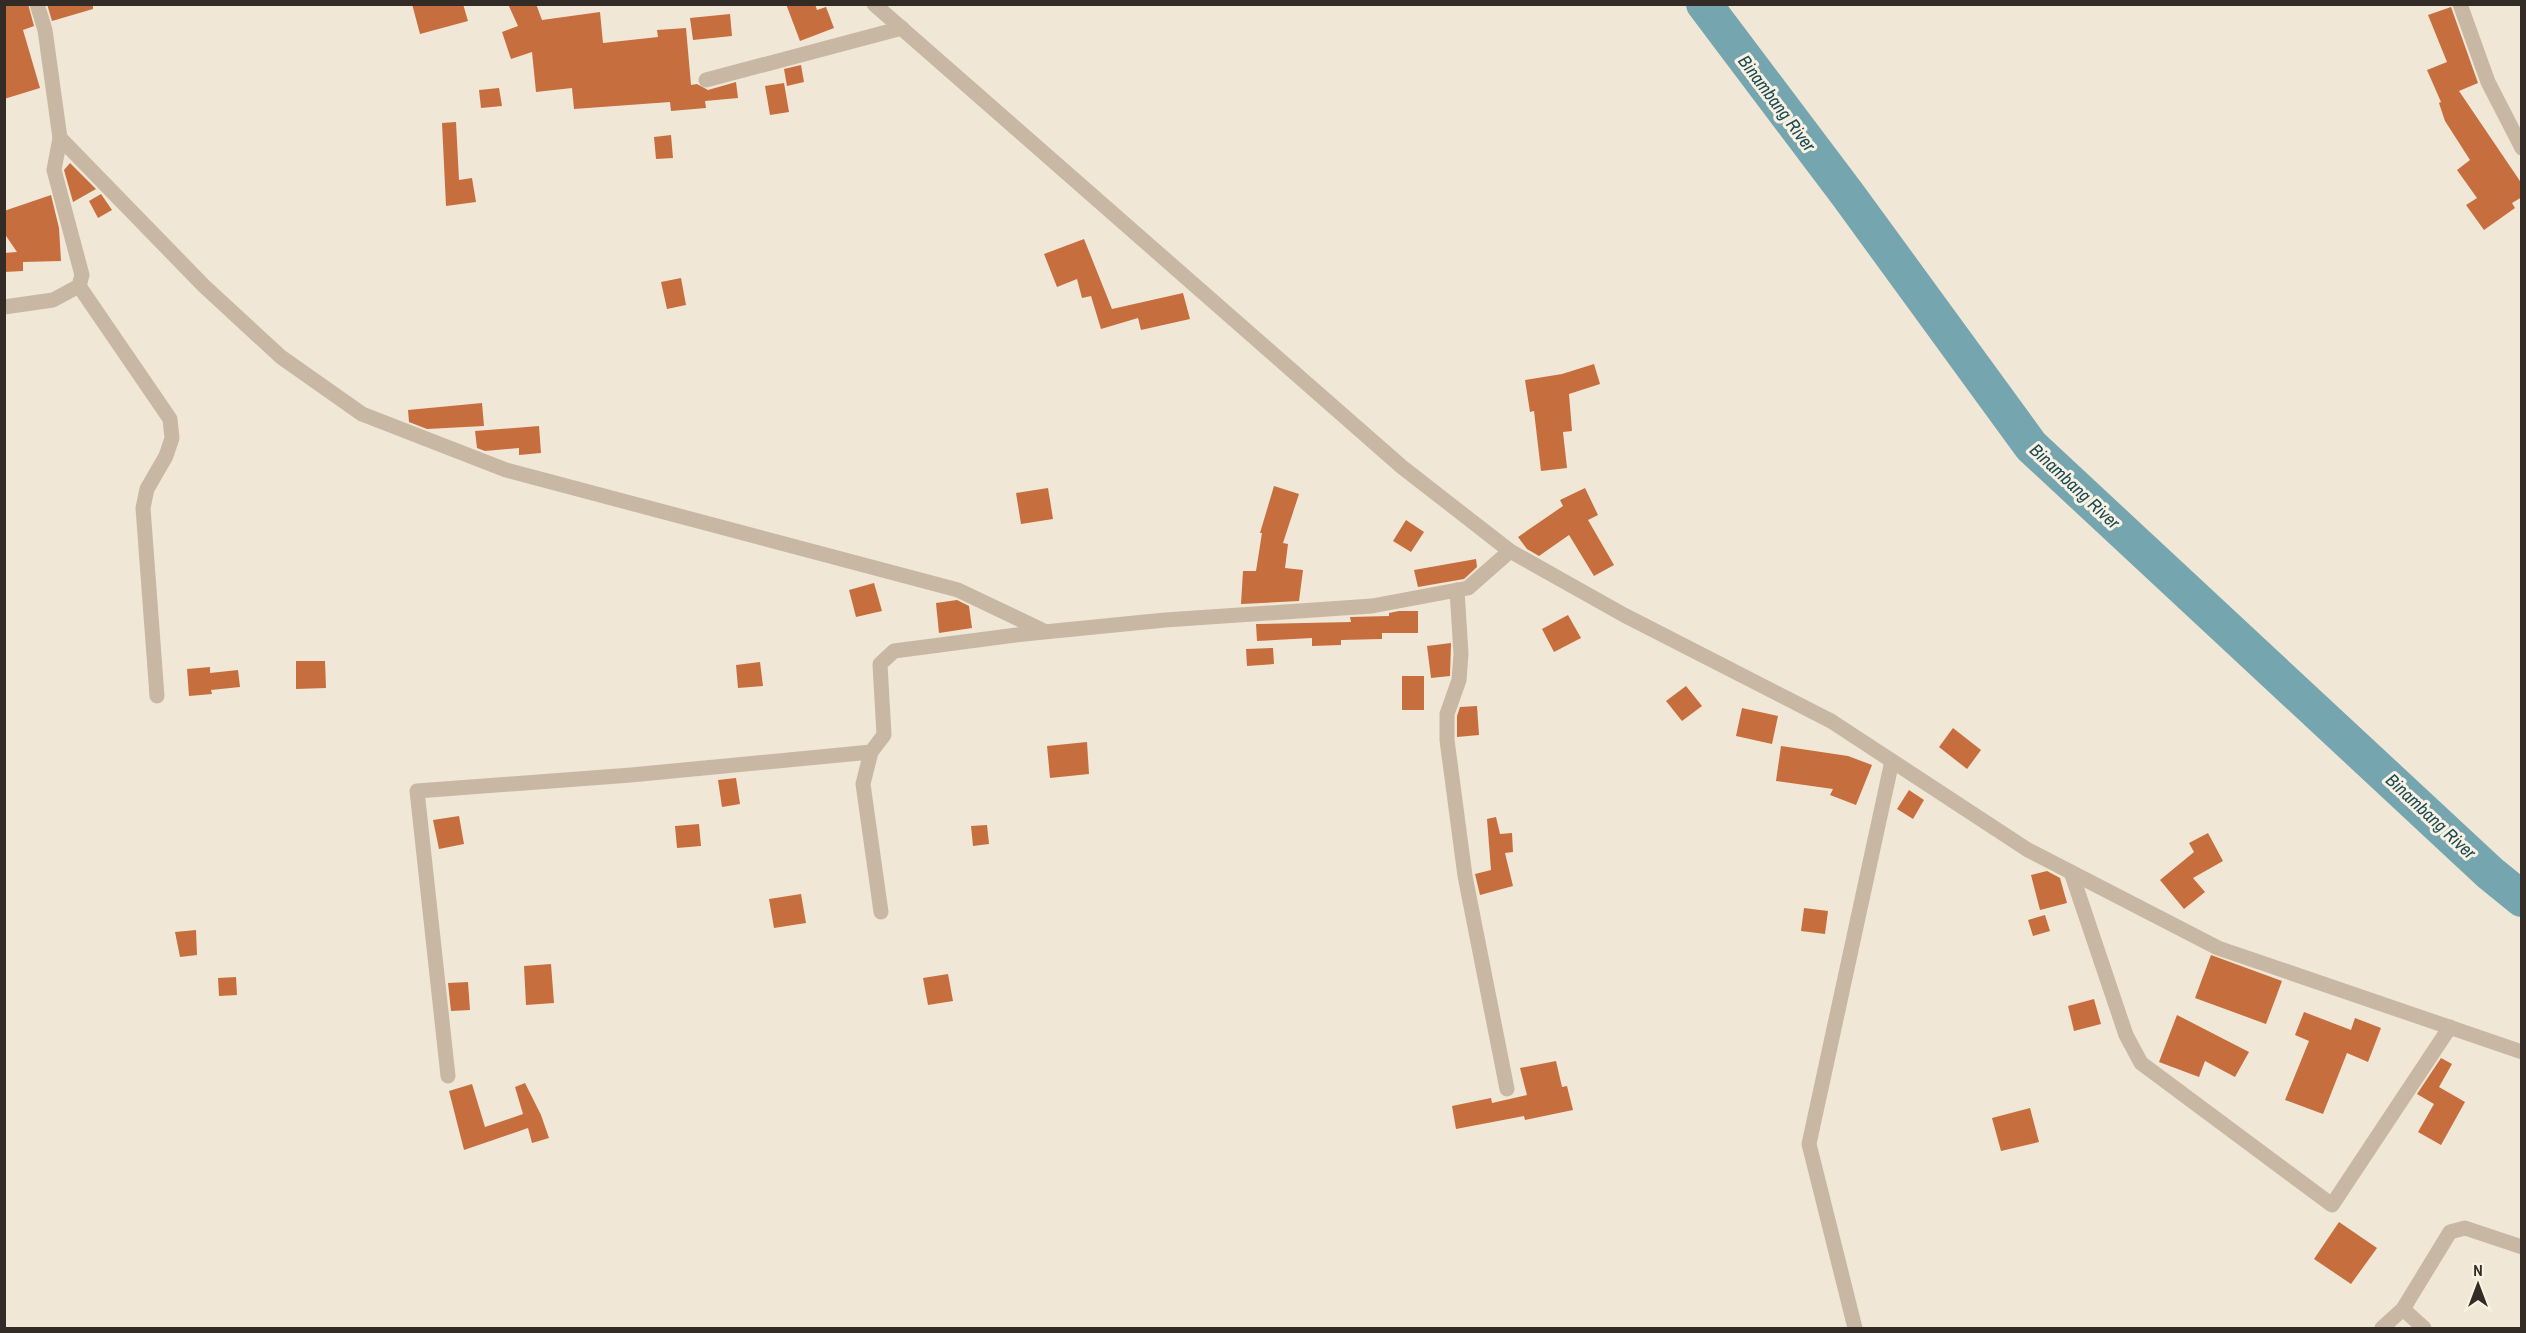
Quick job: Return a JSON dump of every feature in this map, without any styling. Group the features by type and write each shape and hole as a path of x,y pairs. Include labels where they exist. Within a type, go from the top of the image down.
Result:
{"street":[{"path":"37,4 45,30 60,138 54,170 82,275 80,286 170,419 172,438 166,456 147,489 143,508 157,696"},
{"path":"874,4 1402,467 1510,551 1624,615 1831,721 2028,850 2218,948 2522,1052"},
{"path":"2460,4 2488,82 2522,148"},
{"path":"706,80 902,28"},
{"path":"60,138 204,286 281,357 362,414 506,470 957,590 1046,632"},
{"path":"4,308 53,300 80,286"},
{"path":"881,912 863,784 871,752 884,735 880,664 894,651 1046,632 1372,606 1468,588 1510,551"},
{"path":"1457,590 1461,654 1459,680 1447,714 1447,740 1465,876 1507,1089"},
{"path":"448,1076 417,791 631,775 871,752"},
{"path":"1855,1329 1809,1144 1892,761"},
{"path":"2071,872 2126,1035 2141,1063 2332,1205 2450,1027"},
{"path":"2382,1329 2403,1309 2450,1232 2465,1228 2522,1247"},
{"path":"2403,1309 2424,1329"}],"building":[{"path":"4,4 28,4 34,26 23,30 40,88 4,99"},
{"path":"47,4 93,4 93,9 52,21"},
{"path":"412,4 463,4 468,21 420,34"},
{"path":"508,4 536,4 542,20 600,12 603,43 658,37 657,30 686,28 691,85 697,84 708,90 736,82 738,98 705,101 706,108 671,111 670,102 574,109 572,88 536,92 532,52 511,59 502,32 518,26"},
{"path":"786,4 815,4 817,10 826,7 834,28 800,41"},
{"path":"2451,7 2478,83 2459,91 2522,184 2522,197 2512,203 2515,208 2484,230 2466,205 2477,198 2457,170 2470,160 2445,121 2439,103 2441,102 2427,70 2447,62 2428,15"},
{"path":"730,14 732,36 693,40 690,18"},
{"path":"801,65 804,82 787,86 784,69"},
{"path":"784,83 789,112 770,115 765,86"},
{"path":"499,88 502,106 481,108 479,90"},
{"path":"456,122 459,180 472,178 476,202 446,206 442,123"},
{"path":"671,135 673,158 656,159 654,137"},
{"path":"70,163 96,189 73,202 64,170"},
{"path":"101,194 112,210 98,218 89,201"},
{"path":"51,195 59,228 61,261 23,262 23,271 4,272 4,253 17,252 4,233 4,211"},
{"path":"1084,239 1112,309 1183,293 1190,319 1141,330 1138,318 1101,329 1091,296 1082,298 1077,279 1057,287 1044,254"},
{"path":"681,278 686,305 667,309 661,282"},
{"path":"1594,364 1600,384 1569,394 1572,431 1563,432 1567,468 1541,471 1534,411 1530,412 1525,380 1562,374"},
{"path":"482,403 484,426 427,429 409,422 408,410"},
{"path":"539,426 541,453 519,455 519,448 485,451 477,448 475,431"},
{"path":"1274,486 1299,494 1283,543 1288,544 1285,568 1303,570 1299,601 1241,604 1243,571 1256,571 1262,533 1260,533"},
{"path":"1048,488 1053,519 1021,524 1016,493"},
{"path":"1585,488 1598,515 1588,520 1614,565 1594,576 1569,535 1539,556 1527,549 1518,537 1563,506 1560,500"},
{"path":"1406,520 1424,532 1411,552 1393,541"},
{"path":"1476,559 1477,567 1464,579 1418,587 1414,570"},
{"path":"874,583 882,611 856,617 849,590"},
{"path":"957,600 969,606 972,628 939,633 936,603"},
{"path":"1418,611 1418,633 1382,633 1382,639 1341,640 1341,645 1312,646 1312,638 1257,641 1256,624 1351,622 1350,617 1389,616 1389,613"},
{"path":"1568,615 1581,638 1554,652 1542,629"},
{"path":"1451,643 1450,676 1431,678 1427,646"},
{"path":"1273,648 1274,664 1247,666 1246,649"},
{"path":"296,661 325,661 326,688 296,689"},
{"path":"760,662 763,686 738,688 736,665"},
{"path":"210,667 210,673 238,670 240,687 211,690 212,694 189,696 187,669"},
{"path":"1402,676 1424,676 1424,710 1402,710"},
{"path":"1686,686 1702,706 1682,721 1666,701"},
{"path":"1477,706 1479,735 1457,737 1457,716 1460,707"},
{"path":"1742,708 1778,716 1772,744 1736,736"},
{"path":"1953,728 1981,750 1967,769 1939,747"},
{"path":"1087,742 1089,774 1050,778 1047,746"},
{"path":"1781,746 1848,756 1872,765 1856,805 1830,795 1833,789 1776,781"},
{"path":"736,778 740,804 722,807 718,780"},
{"path":"1909,790 1924,800 1913,819 1897,809"},
{"path":"459,816 464,844 439,849 433,820"},
{"path":"1496,817 1500,834 1512,833 1513,852 1505,853 1513,886 1480,895 1475,874 1491,870 1487,819"},
{"path":"699,824 701,846 677,848 675,826"},
{"path":"987,825 989,844 973,846 971,826"},
{"path":"2208,833 2223,861 2193,878 2205,892 2184,909 2160,880 2194,852 2189,843"},
{"path":"2047,871 2060,878 2067,903 2040,910 2031,875"},
{"path":"801,894 806,923 774,928 769,899"},
{"path":"1804,908 1828,911 1825,934 1801,931"},
{"path":"2045,915 2050,931 2033,936 2028,920"},
{"path":"196,930 197,955 180,957 175,932"},
{"path":"2211,955 2282,981 2266,1024 2195,998"},
{"path":"551,964 554,1003 526,1005 524,966"},
{"path":"948,974 953,1001 928,1005 923,978"},
{"path":"236,977 237,995 219,996 218,978"},
{"path":"468,982 470,1010 451,1011 448,983"},
{"path":"2094,999 2101,1024 2074,1031 2068,1006"},
{"path":"2304,1012 2351,1030 2355,1018 2381,1028 2368,1062 2347,1053 2323,1114 2285,1100 2309,1041 2295,1035"},
{"path":"2177,1015 2249,1052 2235,1077 2205,1061 2199,1077 2159,1062"},
{"path":"2441,1058 2452,1064 2439,1087 2465,1102 2441,1145 2418,1132 2434,1104 2417,1094"},
{"path":"1556,1061 1562,1087 1567,1086 1573,1110 1525,1120 1524,1116 1456,1129 1452,1106 1491,1098 1492,1103 1527,1095 1520,1068"},
{"path":"525,1083 541,1115 549,1138 532,1143 528,1128 464,1150 449,1091 472,1084 485,1127 523,1114 515,1087"},
{"path":"2030,1108 2039,1142 2001,1151 1992,1118"},
{"path":"2339,1222 2377,1248 2351,1284 2314,1259"}],"waterway":[{"name":"Binambang River","path":"1704,4 1848,195 2031,446 2490,873 2522,899"}]}
